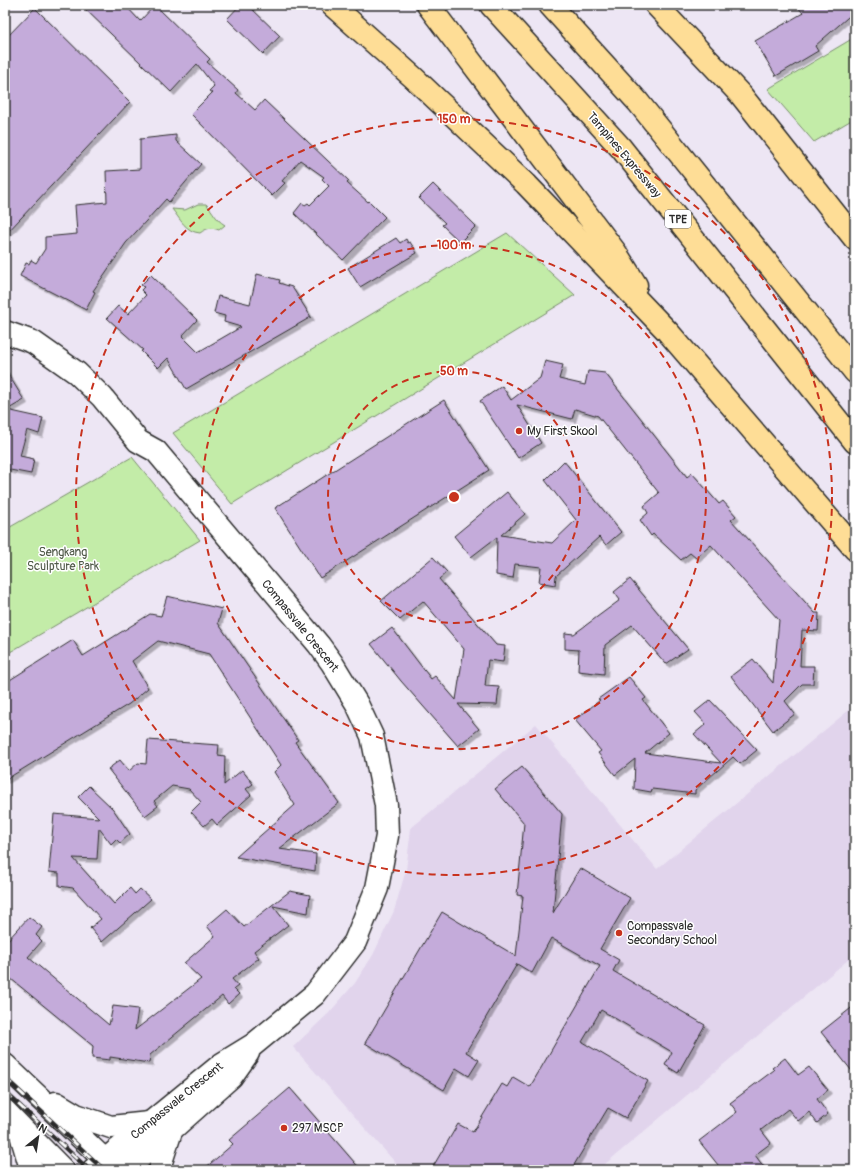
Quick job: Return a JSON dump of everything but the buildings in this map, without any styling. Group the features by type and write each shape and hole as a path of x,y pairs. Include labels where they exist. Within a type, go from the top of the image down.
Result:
{"highway":[{"path":"332,5 414,78 526,184 668,332 855,549"},
{"path":"428,5 616,253 668,332"},
{"name":"Tampines Expressway","path":"490,5 621,148 855,442"},
{"path":"550,5 638,102 855,372"},
{"path":"656,5 741,95 855,239"}],"street":[{"name":"Compassvale Crescent","path":"5,318 36,330 68,349 95,370 149,433 156,451 332,662 357,704 372,736 386,805 388,836 377,888 354,942 314,994 253,1045 222,1064 149,1123 104,1167"},
{"name":"Compassvale Crescent","path":"5,332 33,342 77,373 102,396 138,441 156,451"},
{"name":"Compassvale Crescent","path":"126,1170 231,1077 253,1045"},
{"path":"5,1065 29,1087 104,1167"},
{"path":"29,1087 76,1115 111,1127 149,1123"},
{"path":"12,1118 30,1165 30,1170"},
{"path":"12,1118 63,1170"},
{"path":"161,1170 172,1128"}],"shaded area":[{"name":"Compassvale Secondary School","path":"855,705 855,954 598,1170 402,1170 293,1047 329,1013 355,983 373,955 394,911 406,870 411,828 536,724 657,869"}],"green space":[{"path":"855,37 855,118 814,142 768,89"},
{"path":"198,204 206,204 225,225 219,230 209,228 200,233 195,232 187,228 172,209 185,210"},
{"path":"507,233 575,295 232,504 173,433"},
{"name":"Sengkang Sculpture Park","path":"132,457 200,540 5,655 5,530"}],"railway":[{"path":"5,1078 104,1170"},
{"path":"5,1092 89,1170"}],"place":[{"name":"My First Skool","path":"519,431"},
{"name":"Compassvale Secondary School","path":"619,933"},
{"name":"297 MSCP","path":"284,1128"}]}
